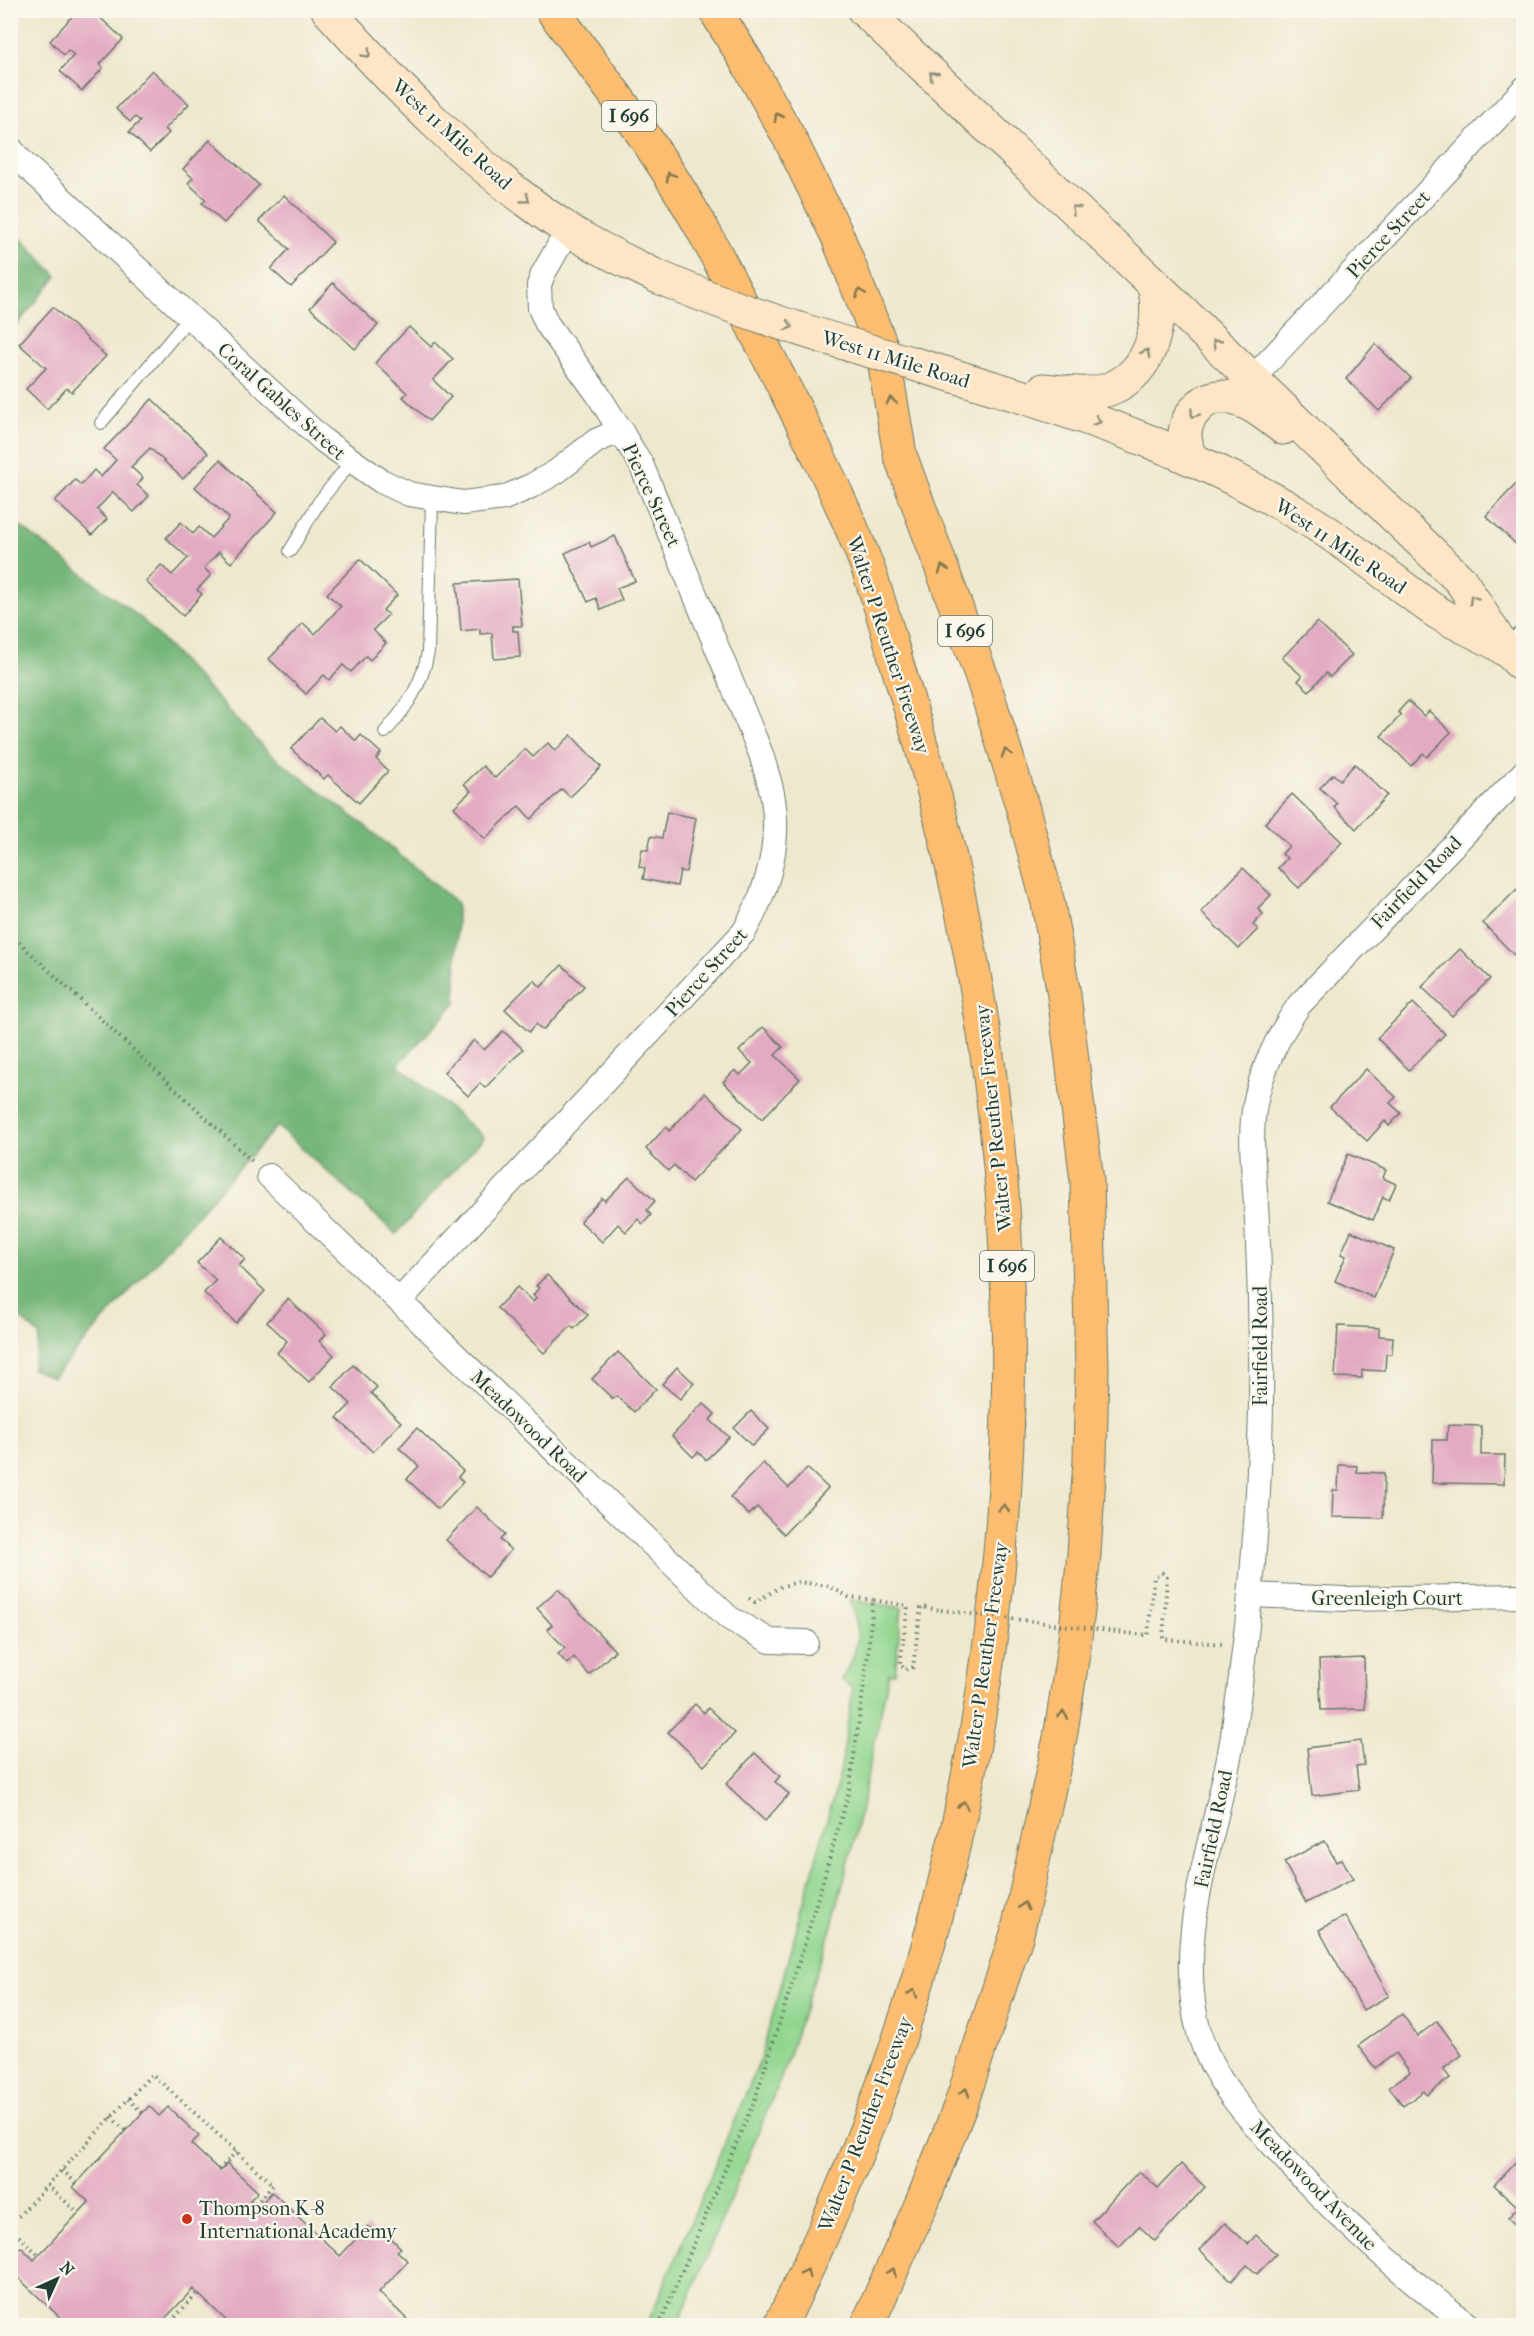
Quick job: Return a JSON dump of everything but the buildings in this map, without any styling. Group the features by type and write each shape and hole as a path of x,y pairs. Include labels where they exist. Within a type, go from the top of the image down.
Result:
{"highway":[{"name":"Walter P Reuther Freeway","path":"552,10 639,128 700,225 838,494 864,560 917,727 958,888 976,978 998,1129 1009,1315 1005,1491 991,1642 964,1797 936,1916 892,2061 859,2151 822,2238 780,2325"},
{"name":"I 696","path":"715,10 791,141 837,235 882,348 900,455 983,680 1023,809 1048,903 1066,1007 1087,1181 1092,1368 1084,1554 1074,1647 1060,1738 1017,1934 961,2104 919,2210 867,2325"}],"main road":[{"name":"West 11 Mile Road","path":"328,10 399,87 459,146 505,184 568,230 656,276 716,302 1088,417 1189,458 1269,497 1311,521 1358,552 1434,610 1515,652"},
{"name":"West 11 Mile Road","path":"864,10 1380,501 1461,581 1515,652"},
{"path":"970,381 1076,393 1112,388 1131,375 1151,346 1158,314 1154,284"},
{"path":"1189,458 1185,434 1192,414 1208,400 1224,396 1262,412 1380,501"}],"street":[{"name":"Pierce Street","path":"1253,378 1524,89"},
{"name":"Coral Gables Street","path":"10,148 189,318 324,441 351,462 399,490 432,499 463,503 504,498 556,472 596,441 621,430"},
{"path":"568,230 539,285 540,308 547,324 621,430"},
{"name":"Pierce Street","path":"399,1301 744,933 770,875 776,840 773,799 761,754 662,513 640,464 621,430"},
{"name":"Fairfield Road","path":"1195,2016 1191,1985 1192,1932 1232,1738 1251,1595 1256,1528 1261,1356 1259,1255 1252,1128 1260,1082 1281,1030 1299,1005 1524,772"},
{"name":"Meadowood Road","path":"269,1176 729,1618 770,1641 806,1642"},
{"name":"Greenleigh Court","path":"1251,1595 1344,1599 1524,1596"},
{"name":"Meadowood Avenue","path":"1195,2016 1201,2040 1225,2088 1283,2157 1319,2196 1405,2275 1470,2325"}],"lane":[{"path":"101,423 189,318"},
{"path":"290,551 319,502 351,462"},
{"path":"385,732 404,711 417,690 426,662 432,499"}],"path":[{"path":"10,934 269,1176"},
{"path":"749,1598 755,1602 782,1586 799,1582 829,1586 849,1598 908,1606 900,1664 905,1670 913,1667 921,1607 1148,1635 1154,1576 1162,1573 1167,1578 1163,1639 1226,1644"},
{"path":"659,2325 755,2099 803,1949 849,1791 867,1663 873,1600"},
{"path":"39,2255 10,2226 152,2074 273,2185 255,2205"},
{"path":"128,2099 143,2113"},
{"path":"111,2117 126,2131"},
{"path":"219,2170 237,2151"},
{"path":"62,2169 76,2183"},
{"path":"48,2185 78,2213"},
{"path":"167,2325 197,2293"}],"green space":[{"path":"14,231 57,276 11,332 10,234"},
{"path":"10,516 16,523 142,619 269,753 364,825 457,903 456,1003 398,1065 484,1137 396,1234 277,1126 53,1377 32,1369 40,1336 11,1310"},
{"path":"850,1600 902,1608 895,1673 889,1673 853,1845 832,1925 782,2075 678,2325 647,2325 760,2060 840,1773 853,1689 842,1680 852,1660 857,1641 856,1622"}],"place":[{"name":"Thompson K-8 International Academy","path":"187,2219"}]}
